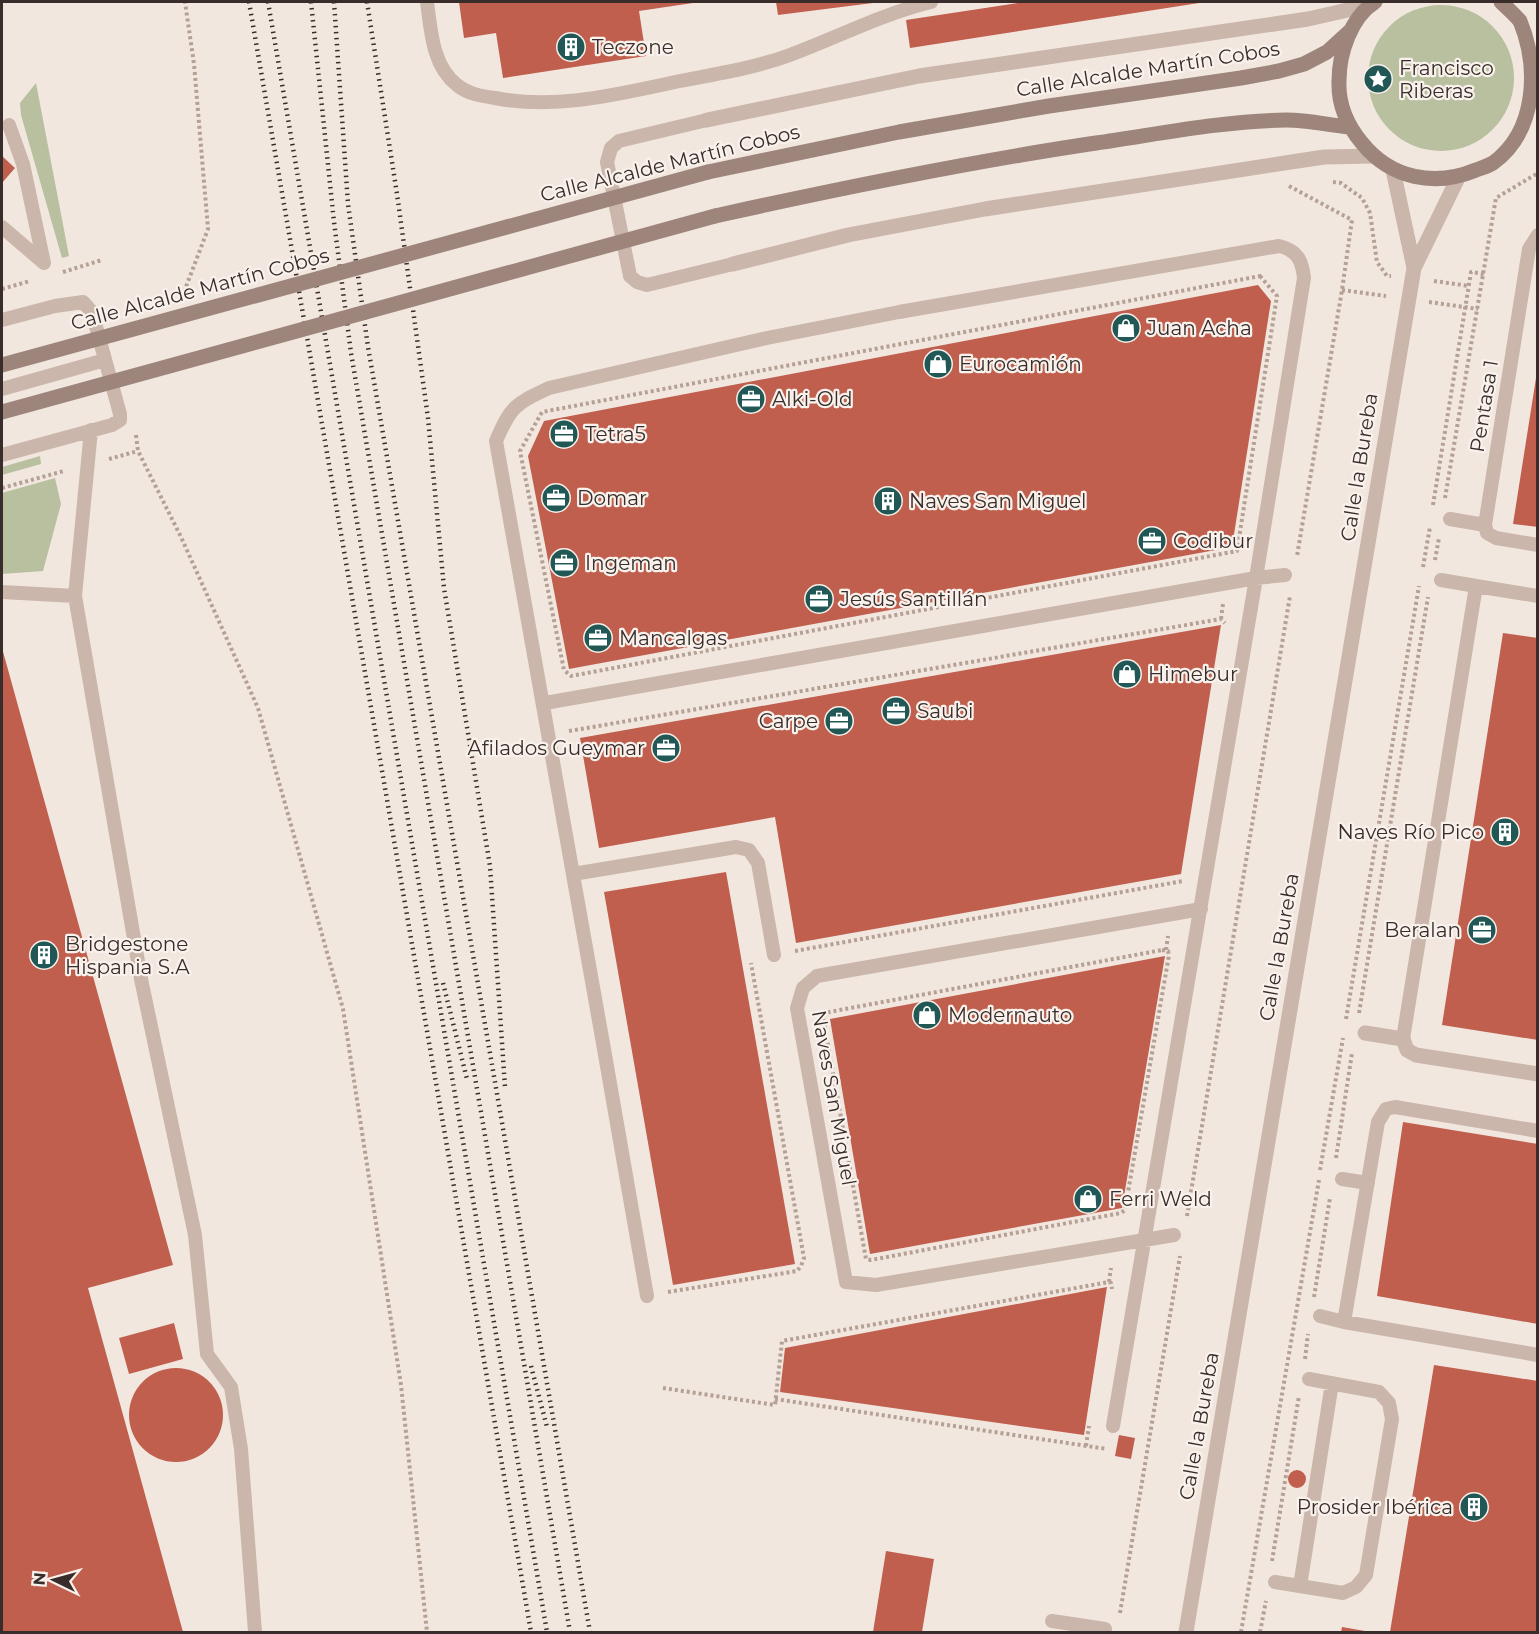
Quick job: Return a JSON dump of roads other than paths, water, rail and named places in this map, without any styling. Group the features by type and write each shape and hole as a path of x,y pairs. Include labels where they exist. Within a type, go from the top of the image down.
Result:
{"main road":[{"path":"1372,3 1350,31 1339,62 1338,96 1349,127 1373,156 1393,170 1425,179 1458,178 1492,164 1519,137 1531,116 1537,92 1537,67 1531,43 1520,21 1501,2"},
{"path":"1520,21 1538,27"},
{"name":"Calle Alcalde Martín Cobos","path":"2,365 708,172 910,130 1279,71 1304,64 1327,52 1350,31"},
{"path":"2,412 715,216 933,171 1062,148 1199,128 1246,122 1289,120 1349,127"},
{"path":"1519,137 1538,127"}],"street":[{"name":"Calle Alcalde Martín Cobos","path":"707,120 919,76 1308,19 1372,3"},
{"path":"733,264 848,236 985,209 1324,157 1373,156"},
{"name":"Calle la Bureba","path":"1393,170 1413,273"},
{"name":"Calle la Bureba","path":"1186,1632 1413,273 1458,178"},
{"path":"1359,1032 1403,1039 1407,1050 1416,1055 1538,1074"}],"lane":[{"path":"427,2 435,53 443,69 456,84 474,94 533,104 579,102 789,56 891,13 931,2"},
{"path":"707,120 619,141 610,148 607,162 630,276 637,282 647,285 733,264"},
{"path":"2,227 44,263 23,164 9,124"},
{"name":"Pentasa 1","path":"1485,525 1529,249 1538,235"},
{"path":"648,1296 545,703 496,441 506,420 519,402 549,388 767,338 910,310 1279,246 1290,248 1299,256 1304,278 1201,909 1113,1426"},
{"path":"2,320 62,304 83,302 92,312 120,414 120,420 112,425 2,455"},
{"path":"2,389 105,360"},
{"path":"91,430 75,596 141,979 195,1235 207,1354 231,1388 241,1449 255,1632"},
{"path":"1445,518 1485,525 1487,534 1496,538 1538,545"},
{"path":"1437,574 1476,586 1538,596"},
{"path":"545,703 1256,578 1288,580"},
{"path":"1403,1039 1476,586"},
{"path":"2,592 75,596"},
{"path":"573,874 736,847 749,850 758,863 774,955"},
{"name":"Naves San Miguel","path":"1178,1241 1145,1240 876,1285 846,1282 797,1008 803,988 818,976 1201,909"},
{"path":"1344,1322 1378,1122 1386,1109 1395,1107 1538,1131"},
{"path":"1342,1179 1368,1183"},
{"path":"1315,1321 1344,1322 1538,1355"},
{"path":"1271,1581 1343,1593 1356,1587 1366,1575 1392,1419 1389,1403 1379,1392 1304,1378"},
{"path":"1300,1586 1332,1383"},
{"path":"1052,1621 1105,1629"}],"railway":[{"path":"249,2 531,1632"},
{"path":"268,2 547,1632"},
{"path":"311,2 334,222 351,353 570,1632"},
{"path":"334,2 348,204 368,347 590,1632"},
{"path":"367,2 397,194 428,418 444,588 490,866 505,1087"},
{"path":"443,983 467,1079"},
{"path":"531,1366 547,1427"}],"place":[{"name":"Teczone","path":"571,47"},
{"name":"Francisco Riberas","path":"1378,79"},
{"name":"Juan Acha","path":"1126,328"},
{"name":"Eurocamión","path":"938,364"},
{"name":"Alki-Old","path":"751,399"},
{"name":"Tetra5","path":"564,434"},
{"name":"Domar","path":"556,498"},
{"name":"Naves San Miguel","path":"888,501"},
{"name":"Codibur","path":"1152,541"},
{"name":"Ingeman","path":"564,563"},
{"name":"Jesús Santillán","path":"819,599"},
{"name":"Mancalgas","path":"598,638"},
{"name":"Himebur","path":"1127,674"},
{"name":"Saubi","path":"896,711"},
{"name":"Carpe","path":"839,721"},
{"name":"Afilados Gueymar","path":"666,748"},
{"name":"Naves Río Pico","path":"1505,832"},
{"name":"Beralan","path":"1482,930"},
{"name":"Bridgestone Hispania S.A","path":"44,955"},
{"name":"Modernauto","path":"927,1015"},
{"name":"Ferri Weld","path":"1088,1199"},
{"name":"Prosider Ibérica","path":"1474,1507"}]}
